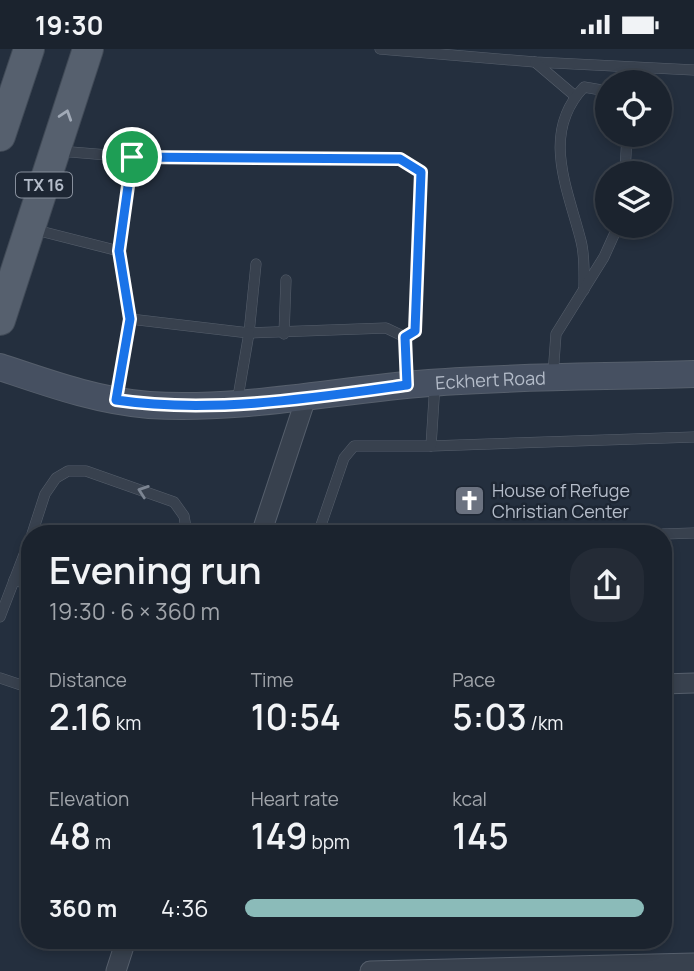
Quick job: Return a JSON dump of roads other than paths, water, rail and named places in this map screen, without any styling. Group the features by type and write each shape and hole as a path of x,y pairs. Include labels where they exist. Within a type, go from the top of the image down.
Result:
{"main road":[{"name":"TX 16","path":"0,320 88,49"},
{"path":"0,136 20,66"},
{"name":"Eckhert Road","path":"0,367 69,390 148,405 306,398 435,383 694,374"}],"street":[{"path":"264,525 306,398"},
{"path":"672,684 694,683"},
{"path":"116,971 123,949"},
{"path":"370,971 694,963"}],"lane":[{"path":"380,49 535,62 694,70"},
{"path":"535,62 575,96"},
{"path":"584,290 582,244 562,175 562,118 575,96 584,87 595,89"},
{"path":"55,151 132,157 400,159 421,172 415,331 405,337"},
{"path":"116,400 130,319 119,251 132,157"},
{"path":"30,228 119,251"},
{"path":"552,379 556,334 604,257 613,238"},
{"path":"237,403 249,334 256,264"},
{"path":"284,334 286,280"},
{"path":"130,319 249,334 386,328 405,337"},
{"path":"405,337 407,385"},
{"path":"431,446 435,383"},
{"path":"321,525 344,458 354,446 694,437"},
{"path":"35,525 45,494 56,478 68,471 86,471 174,502 184,516 186,525"},
{"path":"672,534 694,533"},
{"path":"0,617 21,562"},
{"path":"14,580 21,582"},
{"path":"0,678 21,685"}],"place":[{"name":"House of Refuge Christian Center","path":"469,500"}]}
